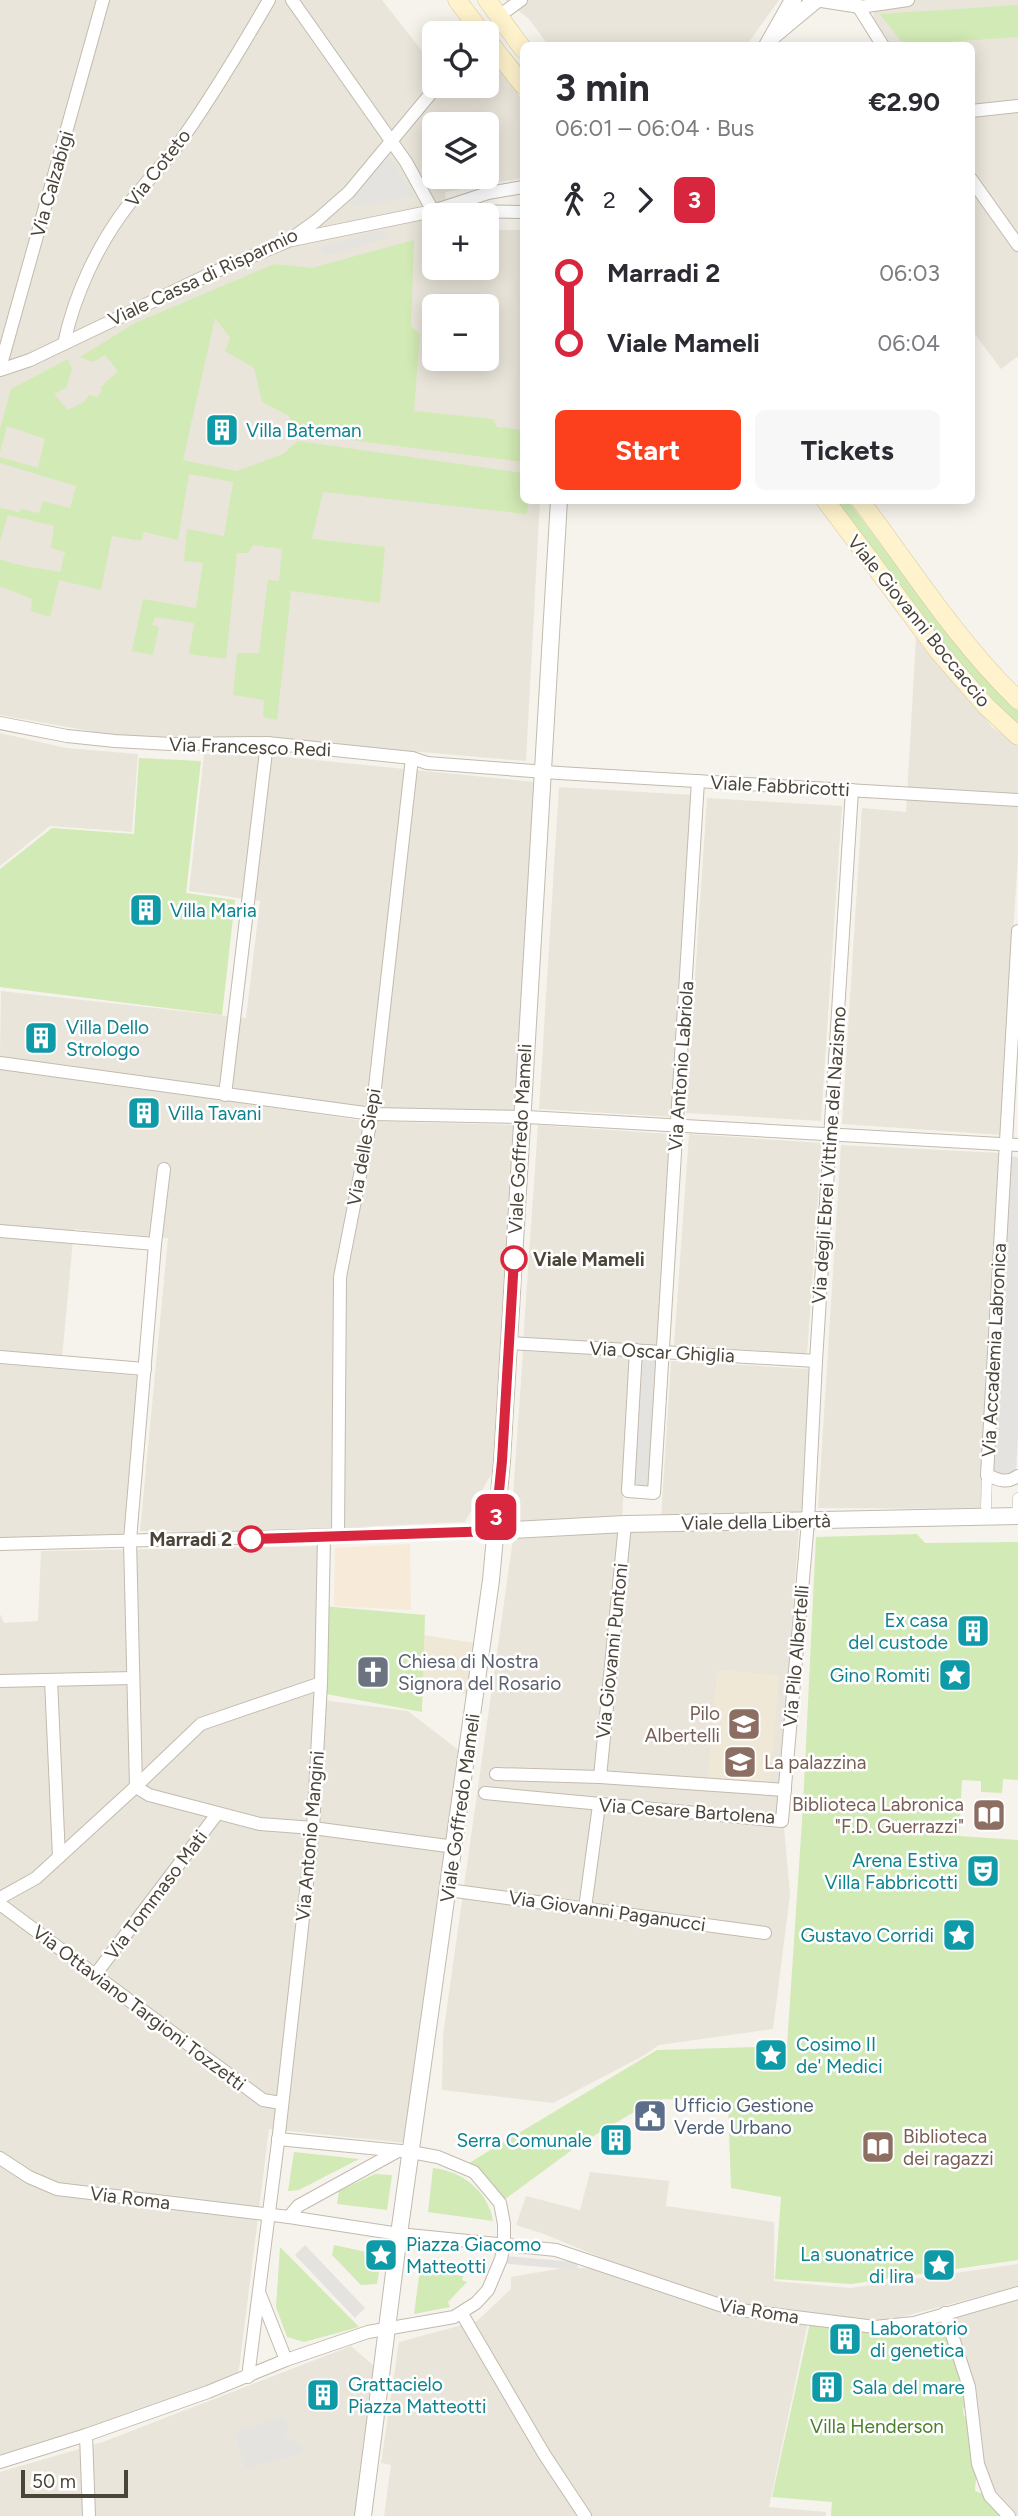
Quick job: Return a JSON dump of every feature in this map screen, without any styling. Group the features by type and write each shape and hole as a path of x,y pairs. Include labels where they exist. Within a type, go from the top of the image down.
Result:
{"main road":[{"path":"457,0 472,21"},
{"path":"487,0 520,45"},
{"path":"499,55 520,81"},
{"name":"Viale Giovanni Boccaccio","path":"828,504 940,652 986,706 1018,736"},
{"name":"Viale Giovanni Boccaccio","path":"863,504 952,624 996,678 1018,700"}],"street":[{"name":"Via Calzabigi","path":"0,369 103,0"},
{"name":"Via Coteto","path":"64,344 70,314 108,235 131,201 201,113 269,0"},
{"path":"292,0 411,170 429,203"},
{"path":"499,16 521,0"},
{"path":"771,40 793,0"},
{"path":"771,40 816,0 857,4 908,0"},
{"path":"857,4 881,42"},
{"name":"Viale Cassa di Risparmio","path":"0,369 64,344 212,273 288,241 337,204 428,98"},
{"path":"975,111 1018,106"},
{"path":"975,185 1018,245"},
{"path":"456,203 488,192 520,187"},
{"path":"499,212 520,212"},
{"path":"288,241 422,213"},
{"name":"Viale Goffredo Mameli","path":"363,2516 399,2234 404,2152 455,1847 491,1580 502,1461 559,504"},
{"name":"Via Francesco Redi","path":"0,723 67,736 115,741 171,744 267,743 412,758 427,763 542,771"},
{"path":"225,1096 267,743"},
{"name":"Via delle Siepi","path":"338,1537 339,1292 372,1114 412,758"},
{"name":"Viale Fabbricotti","path":"542,771 1018,800"},
{"name":"Via Antonio Labriola","path":"636,1350 628,1491 653,1493 698,781"},
{"name":"Via degli Ebrei Vittime del Nazismo","path":"808,1521 852,790"},
{"name":"Via Accademia Labronica","path":"986,1507 1012,1144 1018,931"},
{"path":"0,1063 225,1096 372,1114 521,1117 1012,1144"},
{"path":"136,1787 130,1540 155,1244 164,1169"},
{"path":"0,1231 155,1244"},
{"name":"Via Oscar Ghiglia","path":"509,1343 816,1361"},
{"path":"0,1357 145,1369"},
{"name":"Via Accademia Labronica","path":"987,1475 997,1480 1011,1481 1018,1476"},
{"path":"1018,1498 1018,1516"},
{"name":"Viale della Libertà","path":"495,1531 625,1524 1018,1516"},
{"name":"Via Pilo Albertelli","path":"785,1790 808,1521"},
{"name":"Via Giovanni Puntoni","path":"600,1777 625,1524"},
{"path":"0,1544 495,1531"},
{"name":"Via Antonio Mangini","path":"278,2136 313,1828 321,1683 324,1537"},
{"path":"0,1681 133,1678"},
{"path":"51,1680 59,1857"},
{"path":"0,1898 36,1878 201,1724 321,1683"},
{"name":"Via Cesare Bartolena","path":"485,1793 782,1821 785,1790 600,1777 496,1774"},
{"path":"136,1787 149,1794 260,1824 313,1828 455,1847"},
{"path":"585,1908 599,1805"},
{"name":"Via Tommaso Mati","path":"95,1975 217,1814"},
{"name":"Via Giovanni Paganucci","path":"448,1890 765,1933"},
{"name":"Via Ottaviano Targioni Tozzetti","path":"0,1904 263,2101 281,2103"},
{"path":"0,2462 86,2435 248,2377 286,2360 368,2332 462,2314 488,2290 498,2268 504,2244 500,2203 481,2178 452,2161 278,2136 248,2377"},
{"path":"289,2217 298,2206 404,2152"},
{"name":"Via Roma","path":"0,2158 39,2183 57,2189 268,2215"},
{"path":"268,2215 399,2234 504,2244"},
{"name":"Via Roma","path":"504,2244 566,2252 732,2309 874,2327 914,2323 1018,2293"},
{"path":"259,2292 286,2360"},
{"path":"462,2314 544,2454 585,2516"},
{"path":"944,2314 969,2387 978,2464 990,2496 1009,2516"},
{"path":"86,2435 89,2516"}],"shaded area":[{"path":"0,0 382,0 422,51 422,98 499,98 499,66 520,97 520,179 499,182 499,112 422,112 422,189 462,189 445,192 446,203 422,203 422,280 499,280 499,230 520,230 520,504 540,504 526,761 270,739 129,738 0,715"},
{"path":"505,0 779,0 749,42 546,42 529,19"},
{"path":"874,0 1018,0 1018,356 1001,369 975,334 975,42 888,42 873,19"},
{"path":"389,156 414,197 354,207 350,202"},
{"path":"380,230 387,238 325,256 317,248"},
{"path":"916,638 992,727 1018,746 1018,854 1001,1135 842,1124 862,808 906,812"},
{"path":"0,733 66,748 138,754 132,832 50,826 0,866"},
{"path":"204,754 275,756 535,782 514,1113 389,1110 0,1058 1,991 246,1018 260,901 189,891"},
{"path":"559,787 693,795 673,1117 539,1109"},
{"path":"707,798 842,806 821,1121 686,1113"},
{"path":"0,1067 364,1121 517,1125 501,1456 465,1522 234,1533 140,1531 168,1238 74,1229 62,1358 0,1351"},
{"path":"538,1125 671,1134 657,1350 523,1341"},
{"path":"689,1134 822,1143 807,1354 674,1345"},
{"path":"841,1145 1001,1153 992,1342 980,1509 818,1508"},
{"path":"1008,1156 1018,1157 1018,1435 1016,1472 1011,1476 992,1471"},
{"path":"523,1351 631,1356 622,1522 511,1526"},
{"path":"634,1358 666,1360 657,1494 625,1492"},
{"path":"671,1361 810,1369 802,1515 661,1520"},
{"path":"0,1364 139,1376 129,1526 123,1535 0,1538"},
{"path":"799,1528 780,1781 790,1895 773,2029 659,2045 553,2103 442,2090 443,2035 513,1539 629,1532"},
{"path":"410,1544 411,1610 334,1606 335,1548"},
{"path":"319,1546 315,1699 408,1711 461,1752 406,2143 269,2129 238,2377 0,2457 0,1614 4,1623 38,1621 41,1551"},
{"path":"423,1635 475,1643 467,1694 423,1687 424,1680 416,1679"},
{"name":"Pilo Albertelli","path":"717,1670 779,1675 770,1783 708,1778"},
{"path":"590,2172 669,2181 666,2206 774,2222 774,2281 850,2288 1018,2264 1018,2286 883,2322 717,2301 516,2225 526,2196 580,2210"},
{"path":"305,2245 365,2308 355,2318 295,2255"},
{"path":"504,2256 576,2262 579,2270 508,2264"},
{"path":"563,2268 589,2268 719,2311 808,2322 769,2507 826,2512 826,2516 384,2516 391,2465 381,2463 399,2342 477,2321 511,2289 511,2277"},
{"path":"1018,2298 1018,2516 1014,2516 994,2492 982,2462 978,2403 950,2316"},
{"path":"351,2346 381,2372 360,2516 0,2516 0,2472 103,2442"},
{"path":"280,2416 291,2425 284,2434 303,2448 299,2454 246,2469 234,2432"}],"green space":[{"path":"1018,5 1018,37 902,42 880,14"},
{"path":"414,240 411,326 420,334 414,411 493,419 497,427 520,430 520,462 295,433 289,416 262,402 254,368 225,351 230,338 215,318 183,460 237,471 283,454 298,441 520,473 520,504 528,504 527,514 323,492 312,539 385,547 380,603 291,591 277,720 263,717 264,700 233,695 237,653 259,653 268,580 279,581 282,549 253,545 248,553 237,553 226,659 189,654 194,623 155,617 152,625 159,627 153,655 132,651 143,599 196,608 203,563 184,561 187,529 224,536 233,482 189,474 178,540 144,532 141,541 112,536 101,590 59,580 50,617 31,611 32,599 0,586 0,559 22,566 60,572 65,552 51,548 54,526 8,515 0,542 0,508 39,513 43,501 70,508 76,486 0,463 0,457 38,468 45,439 7,426 0,452 0,429 11,389 68,359 72,369 66,388 54,394 68,410 84,402 89,395 98,397 101,387 118,371 105,355 93,362 80,357 135,323 274,264 312,268"},
{"path":"837,504 850,504 962,652 1018,711 1018,729 969,680"},
{"path":"139,758 201,761 186,893 235,900 222,1015 0,987 0,869 52,828 134,834"},
{"path":"917,1534 925,1543 1018,1542 1018,1780 1003,1779 1002,1793 981,1792 981,1781 962,1780 959,1836 1018,1840 1018,2260 851,2284 775,2279 781,2197 731,2188 728,2102 663,2099 634,2112 580,2144 500,2203 464,2166 657,2050 787,2046 803,1806 816,1537"},
{"path":"323,1606 425,1615 422,1712 321,1693"},
{"path":"294,2152 359,2159 299,2190 288,2191"},
{"path":"433,2168 454,2173 472,2184 486,2200 493,2221 428,2212"},
{"path":"375,2174 392,2175 387,2210 337,2204 339,2191"},
{"path":"334,2245 371,2253 381,2259 377,2284 361,2285 332,2255"},
{"path":"280,2247 359,2327 304,2342 287,2337 276,2307"},
{"path":"420,2269 463,2276 462,2280 467,2282 448,2302 450,2307 414,2314"},
{"name":"Villa Henderson","path":"810,2323 861,2331 893,2332 944,2325 966,2402 964,2416 971,2418 979,2476 976,2478 975,2491 986,2495 1002,2516 831,2516 832,2502 772,2497"}],"bus line":[{"name":"3","path":"251,1539 495,1531 502,1461 514,1259"}],"place":[{"name":"Villa Bateman","path":"222,430"},
{"name":"Villa Maria","path":"146,910"},
{"name":"Villa Dello Strologo","path":"41,1038"},
{"name":"Villa Tavani","path":"144,1113"},
{"name":"Viale Mameli","path":"514,1259"},
{"name":"Marradi 2","path":"251,1539"},
{"name":"Ex casa del custode","path":"973,1631"},
{"name":"Chiesa di Nostra Signora del Rosario","path":"373,1672"},
{"name":"Gino Romiti","path":"955,1675"},
{"name":"Pilo Albertelli","path":"744,1724"},
{"name":"La palazzina","path":"740,1762"},
{"name":"Biblioteca Labronica \"F.D. Guerrazzi\"","path":"989,1815"},
{"name":"Arena Estiva Villa Fabbricotti","path":"983,1871"},
{"name":"Gustavo Corridi","path":"959,1935"},
{"name":"Cosimo II de' Medici","path":"771,2055"},
{"name":"Ufficio Gestione Verde Urbano","path":"650,2116"},
{"name":"Serra Comunale","path":"616,2140"},
{"name":"Biblioteca dei ragazzi","path":"878,2147"},
{"name":"Piazza Giacomo Matteotti","path":"381,2255"},
{"name":"La suonatrice di lira","path":"939,2265"},
{"name":"Laboratorio di genetica","path":"845,2339"},
{"name":"Sala del mare","path":"827,2387"},
{"name":"Grattacielo Piazza Matteotti","path":"323,2395"}]}
